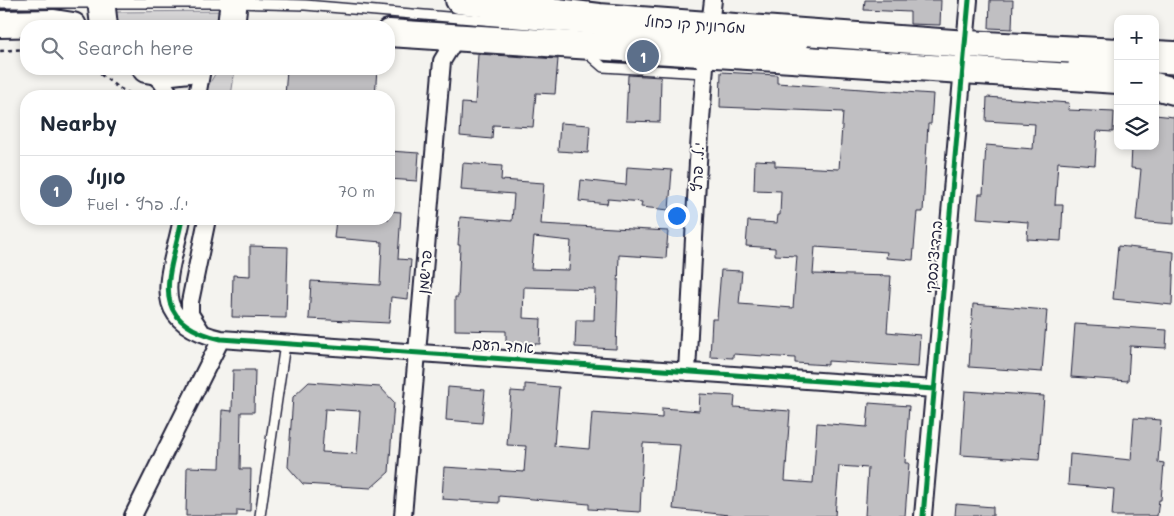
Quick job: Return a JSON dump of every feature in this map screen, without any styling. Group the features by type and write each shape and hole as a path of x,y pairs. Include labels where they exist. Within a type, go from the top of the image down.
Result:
{"main road":[{"path":"472,1 598,17 712,13 965,59 1114,79"},
{"path":"0,24 20,24"},
{"path":"395,33 578,44 705,62 965,59 1114,52"},
{"path":"1159,82 1174,83"},
{"path":"1159,87 1174,91"}],"street":[{"name":"ברדיצ'בסקי","path":"923,516 969,0"},
{"name":"פרישמן","path":"403,516 442,61 453,43 462,36"},
{"name":"י.ל. פרץ","path":"687,372 705,62"},
{"path":"154,75 168,90"},
{"path":"198,90 201,75"},
{"name":"אחד העם","path":"181,225 168,281 170,304 182,322 191,329 221,339 934,389"},
{"name":"אחד העם","path":"206,225 191,291 190,314 200,330 221,339"},
{"path":"133,516 221,339"}],"lane":[{"name":"מטרונית קו כחול","path":"0,2 102,10 233,10 305,6 817,48"},
{"path":"1061,64 1114,66"},
{"path":"260,516 285,344"}],"path":[{"path":"0,51 20,49"},
{"path":"102,75 123,90"}],"shaded area":[{"path":"223,11 220,20 115,20 113,12"},
{"path":"214,75 234,75 232,90 208,90"}],"building":[{"path":"865,0 941,0 940,25 910,24 910,12 864,10"},
{"path":"990,0 1013,0 1012,29 989,28"},
{"path":"478,54 558,59 555,94 536,93 533,127 493,125 492,139 460,136 462,103 475,104"},
{"path":"721,72 777,75 777,83 933,94 931,124 928,124 923,212 917,212 913,260 886,258 887,252 815,247 813,274 891,276 887,332 920,335 918,367 828,361 828,365 795,363 795,358 733,354 733,358 710,357 712,319 717,319 721,270 742,271 739,304 793,308 797,256 775,255 775,248 746,246 748,221 777,223 778,215 780,215 781,191 754,190 755,160 775,161 775,166 839,169 843,112 720,107"},
{"path":"287,75 377,75 375,90 285,90"},
{"path":"628,75 661,77 660,122 626,121"},
{"path":"987,97 1069,103 1068,110 1114,112 1113,132 1097,131 1095,165 1058,162 1055,205 1063,205 1061,241 1027,239 1028,222 977,218 979,194 983,194 986,145 1033,149 1035,124 986,121"},
{"path":"1159,115 1174,117 1174,224 1136,221 1141,169 1131,168 1132,150 1159,150"},
{"path":"560,123 590,125 588,153 558,151"},
{"path":"395,151 419,153 417,181 395,179"},
{"path":"463,163 502,166 501,180 544,183 541,224 668,231 666,258 619,255 616,349 575,347 576,320 594,320 595,289 524,287 523,318 541,319 540,344 506,343 506,331 455,330 455,297 458,297 460,217 512,221 514,194 461,190","holes":["534,237 571,241 569,270 531,269"]},
{"path":"627,167 672,170 669,210 641,207 642,202 608,199 607,204 579,201 581,180 626,185"},
{"path":"395,212 401,212 398,259 411,260 408,299 391,297 389,323 309,319 311,281 380,285 382,242 334,238 335,225 395,225"},
{"path":"250,246 288,247 286,318 232,317 233,275 250,276"},
{"path":"1118,246 1174,252 1172,305 1113,299"},
{"path":"973,304 1047,310 1042,372 969,367"},
{"path":"1075,324 1167,330 1166,348 1130,346 1128,381 1071,377"},
{"path":"233,370 255,370 254,412 241,412 240,469 251,469 250,511 237,510 237,516 186,516 187,467 220,468 222,410 232,411"},
{"path":"309,382 380,387 394,402 389,472 371,488 303,484 288,467 293,397","holes":["325,409 360,411 357,454 322,452"]},
{"path":"525,384 559,387 554,446 589,449 592,413 662,418 662,408 699,411 700,394 735,396 734,407 790,411 785,481 813,483 817,423 867,427 869,403 909,406 905,463 909,463 905,516 865,516 868,468 839,466 835,516 738,516 673,509 680,445 643,443 640,512 589,509 589,504 499,496 499,503 442,499 444,467 524,472 526,446 507,445 511,391 525,392"},
{"path":"448,387 485,390 482,423 446,420"},
{"path":"965,391 1044,396 1039,460 961,455"},
{"path":"1134,418 1161,420 1158,462 1164,463 1161,500 1159,500 1157,516 1112,516 1114,489 1068,485 1070,454 1131,460"},
{"path":"956,504 993,507 993,516 955,516"}],"cycle path":[{"path":"923,516 969,0"},
{"path":"181,225 169,277 168,293 172,308 181,321 197,331 221,339 934,389"}],"place":[{"name":"סונול","path":"643,56"}]}
